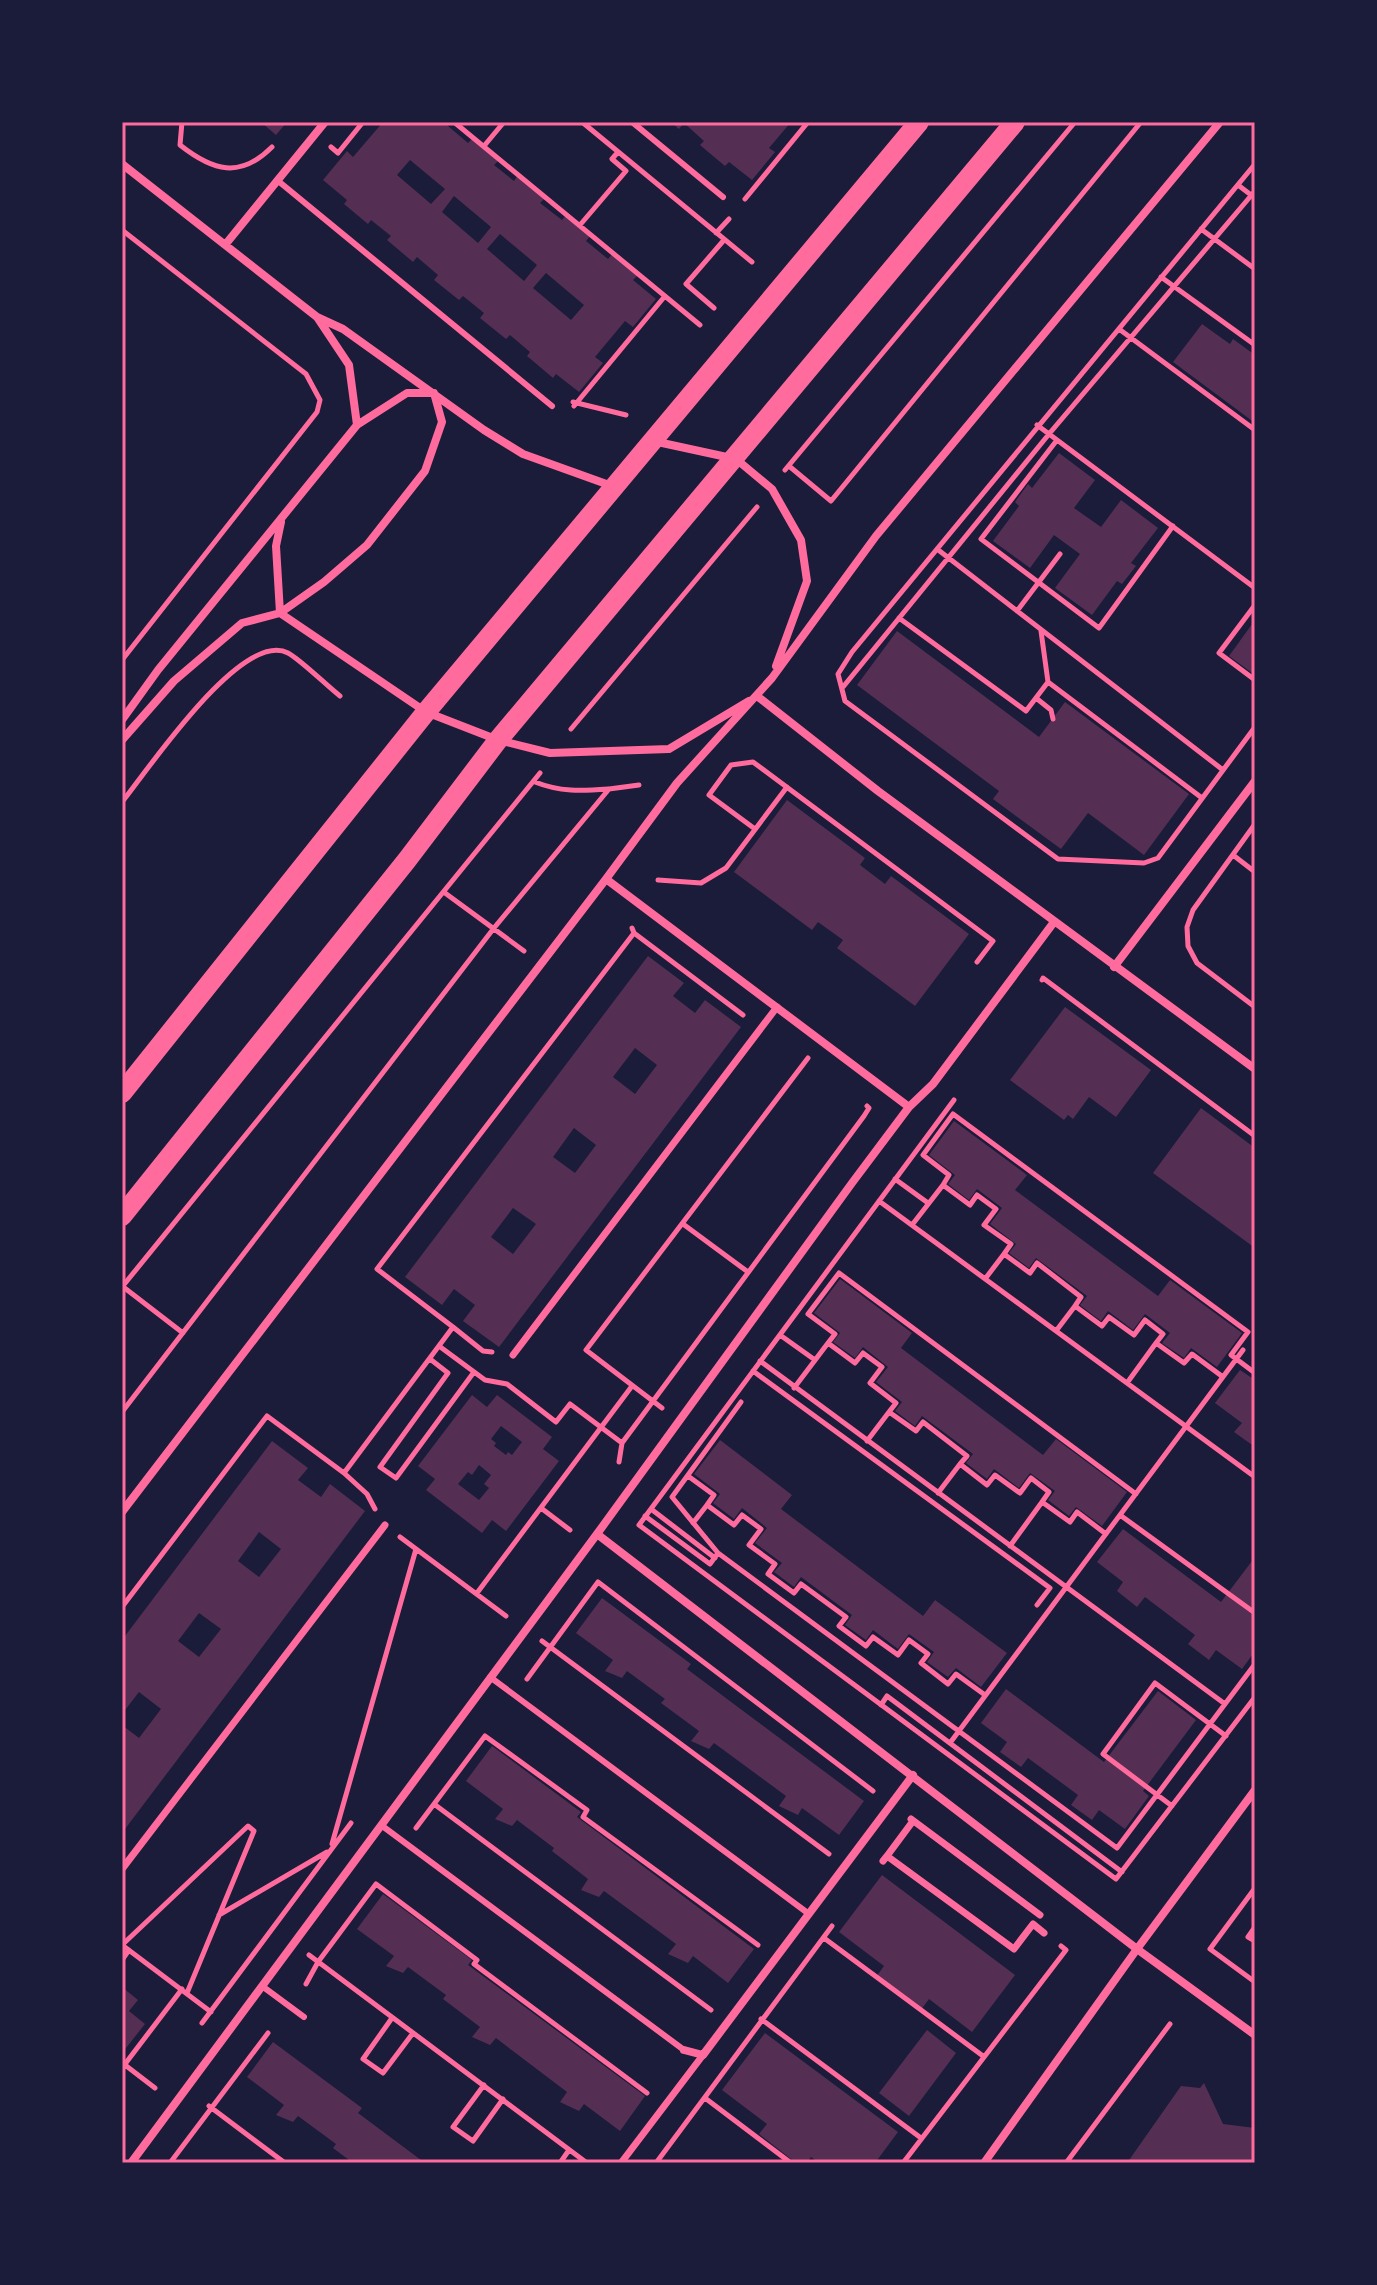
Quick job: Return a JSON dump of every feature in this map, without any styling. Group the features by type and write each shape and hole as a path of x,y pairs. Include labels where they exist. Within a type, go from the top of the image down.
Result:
{"main road":[{"path":"122,1093 426,712 650,440 919,122"},
{"path":"122,1216 407,860 498,740 1015,122"}],"street":[{"path":"225,245 325,122"},
{"path":"122,1512 677,783 772,678 876,536 1220,122"},
{"path":"122,164 317,317 343,329 484,430 523,454 613,486"},
{"path":"317,317 349,365 357,425"},
{"path":"122,720 158,670 357,425 407,393 434,393"},
{"path":"122,740 174,681 242,623 280,613 324,582 367,545 425,471 442,422 434,393"},
{"path":"650,440 736,459 772,489 801,540 807,581 772,678"},
{"path":"280,613 276,546 283,517"},
{"path":"280,613 426,712 498,740 550,753 669,749 757,696"},
{"path":"757,696 878,791 1255,1069"},
{"path":"1114,967 1255,781"},
{"path":"606,879 909,1107"},
{"path":"131,2163 909,1107 933,1084 1054,922"},
{"path":"513,1355 777,1007"},
{"path":"122,1869 385,1525"},
{"path":"597,1534 1137,1949 1255,2035"},
{"path":"621,2163 913,1775"},
{"path":"984,2163 1255,1790"},
{"path":"912,1820 1042,1913 1033,1924 1014,1949 885,1858 912,1820"},
{"path":"1033,1924 1044,1933"},
{"path":"684,2050 703,2055"}],"lane":[{"path":"632,122 723,197"},
{"path":"277,180 552,406"},
{"path":"490,1677 809,1914"},
{"path":"381,1825 684,2050"},
{"path":"262,1986 304,2017"}],"path":[{"path":"182,122 180,145 199,160 236,170 257,162"},
{"path":"454,122 700,325"},
{"path":"484,146 504,122"},
{"path":"582,122 752,262"},
{"path":"743,201 808,122"},
{"path":"183,1333 122,1286 535,782 550,753 1075,122"},
{"path":"789,466 831,501 1141,122"},
{"path":"580,225 626,171 612,159 618,152"},
{"path":"1255,164 1037,425 852,652 838,674 845,701 1058,859 1144,863 1158,858 1255,727"},
{"path":"842,688 1049,434 1254,195 1238,185"},
{"path":"716,233 735,211"},
{"path":"1201,229 1255,269"},
{"path":"122,230 306,374 320,400 317,412 122,660"},
{"path":"714,308 686,284 724,240"},
{"path":"1161,277 1255,345"},
{"path":"626,415 575,404 665,296"},
{"path":"1119,329 1255,430"},
{"path":"1037,425 1255,588"},
{"path":"1057,440 981,539 1038,583 1099,628 1173,526"},
{"path":"937,549 1223,770"},
{"path":"1017,611 1060,554"},
{"path":"1255,605 1219,653 1255,680"},
{"path":"899,618 1026,711 1048,682 1041,630"},
{"path":"122,802 201,703 240,664 255,655 271,650 287,653 340,696"},
{"path":"1048,682 1202,798"},
{"path":"1036,698 1051,710 1053,719"},
{"path":"755,829 709,795 731,765 753,762 993,941 977,962"},
{"path":"535,782 553,789 575,792 639,785"},
{"path":"658,880 701,883 726,868 787,787"},
{"path":"122,1412 494,928 609,789"},
{"path":"1255,824 1193,910 1187,927 1188,946 1197,963 1255,1007"},
{"path":"1233,855 1255,872"},
{"path":"445,892 540,964"},
{"path":"513,1355 483,1351 377,1269 634,933"},
{"path":"1043,978 1255,1136"},
{"path":"678,1421 586,1350 822,1040"},
{"path":"954,1100 639,1525 1116,1879 1255,1697"},
{"path":"619,1465 622,1443 869,1108"},
{"path":"912,1225 949,1175 923,1155 953,1114 1248,1332 1231,1355 1255,1373"},
{"path":"895,1179 928,1203"},
{"path":"943,1185 970,1205 977,1195 996,1209 984,1225 1011,1244 985,1279"},
{"path":"879,1201 1255,1477"},
{"path":"683,1224 748,1272"},
{"path":"1004,1254 1030,1273 1037,1263 1081,1297 1056,1331"},
{"path":"794,1388 835,1334 808,1314 839,1273 1136,1494"},
{"path":"1075,1306 1102,1326 1109,1317 1134,1335 1145,1320 1163,1334 1127,1383"},
{"path":"344,1473 453,1327"},
{"path":"780,1335 815,1360"},
{"path":"828,1343 855,1363 863,1353 882,1367 870,1383 896,1403 867,1441"},
{"path":"1156,1343 1184,1363 1192,1354 1223,1377"},
{"path":"439,1346 485,1380 507,1384 556,1422 570,1404 622,1443"},
{"path":"950,1743 1243,1350"},
{"path":"430,1359 448,1373 380,1467 396,1478 474,1372"},
{"path":"760,1361 1225,1704"},
{"path":"753,1371 1050,1588 1037,1605"},
{"path":"477,1593 632,1386"},
{"path":"716,1556 672,1497 741,1402"},
{"path":"889,1412 916,1431 923,1422 967,1456 938,1493"},
{"path":"122,1607 267,1416 344,1473 367,1494 385,1525"},
{"path":"960,1464 987,1485 995,1475 1020,1493 1031,1478 1049,1492 1010,1546"},
{"path":"687,1476 714,1495 693,1523"},
{"path":"1042,1502 1070,1522 1077,1512 1106,1534"},
{"path":"707,1505 734,1525 742,1515 761,1529 749,1545 775,1564 760,1585"},
{"path":"541,1508 570,1530 578,1519"},
{"path":"651,1509 760,1585 1117,1848 1255,1664"},
{"path":"1120,1515 1255,1613"},
{"path":"645,1516 710,1564 716,1556"},
{"path":"219,1915 331,1849 413,1547 506,1616"},
{"path":"768,1574 794,1593 801,1584 846,1617 831,1637"},
{"path":"525,1682 598,1582 891,1804"},
{"path":"497,1628 515,1604"},
{"path":"839,1626 866,1646 873,1637 898,1655 909,1640 928,1654 921,1663 948,1684 956,1674 985,1695"},
{"path":"526,1629 845,1865"},
{"path":"1172,1806 1103,1754 1155,1683 1226,1736"},
{"path":"881,1705 887,1696 1122,1872"},
{"path":"416,1829 485,1736 587,1810 583,1817 775,1958"},
{"path":"434,1804 727,2023"},
{"path":"199,2028 354,1818"},
{"path":"155,2088 123,2066 184,1991 254,1831 248,1826 122,1945 184,1991 211,2012"},
{"path":"306,1984 318,1962 376,1884 477,1960 474,1964 664,2106"},
{"path":"1255,1888 1210,1949 1255,1982"},
{"path":"656,2163 840,1915"},
{"path":"1255,1927 1248,1937 1255,1941"},
{"path":"903,2163 1066,1950 1044,1933"},
{"path":"823,1938 983,2056"},
{"path":"293,1943 587,2163"},
{"path":"122,1960 129,1950"},
{"path":"741,2004 921,2138"},
{"path":"392,2018 363,2059 383,2073 413,2033"},
{"path":"1066,2163 1170,2024"},
{"path":"170,2163 268,2033"},
{"path":"147,2100 164,2076"},
{"path":"484,2085 453,2127 473,2141 503,2099"},
{"path":"186,2089 285,2163"},
{"path":"705,2098 791,2163"},
{"path":"560,2163 569,2150"}],"building":[{"path":"261,122 287,122 276,135"},
{"path":"383,122 451,122 448,126 468,143 473,138 499,160 494,165 514,181 518,175 545,198 540,203 562,220 566,215 591,235 586,241 608,259 613,253 638,275 633,280 656,299 633,327 625,321 595,357 603,363 579,392 556,374 553,378 527,356 530,352 510,335 506,339 480,318 484,313 463,296 459,300 434,280 438,275 417,257 413,262 387,240 391,236 371,220 368,224 344,204 347,200 323,180 347,151 353,157","holes":["410,160 445,189 431,204 397,175","454,196 491,227 478,243 442,212","500,234 537,265 524,281 487,249","546,273 584,305 571,320 533,288"]},
{"path":"671,122 791,122 769,148 775,152 752,180 729,162 725,166 713,156 700,145 704,141 684,123 679,129"},
{"path":"1202,324 1230,344 1233,339 1255,355 1255,423 1173,362"},
{"path":"1059,453 1095,480 1074,508 1101,527 1121,500 1158,528 1131,563 1136,566 1122,584 1117,581 1092,615 1055,588 1080,554 1054,535 1030,568 993,541 1019,506 1015,502 1028,484 1032,488"},
{"path":"1255,620 1255,675 1229,656"},
{"path":"897,631 1039,737 1065,702 1189,794 1144,855 1088,813 1061,849 993,799 999,791 857,685"},
{"path":"787,800 865,858 860,865 885,884 891,876 969,934 915,1006 837,948 843,940 818,922 812,930 734,872"},
{"path":"648,956 684,983 673,996 695,1013 705,1000 741,1027 499,1347 463,1321 475,1305 454,1289 442,1305 405,1277","holes":["635,1048 657,1065 635,1094 613,1077","574,1128 596,1145 575,1173 553,1157","513,1208 536,1224 513,1254 491,1237"]},
{"path":"1065,1007 1151,1070 1116,1117 1089,1097 1073,1119 1068,1115 1064,1120 1010,1080"},
{"path":"1201,1108 1255,1148 1255,1248 1153,1173"},
{"path":"954,1121 1027,1175 1015,1190 1158,1296 1170,1280 1242,1333 1217,1367 1191,1348 1184,1358 1162,1343 1170,1333 1145,1314 1133,1330 1108,1311 1101,1321 1080,1305 1087,1296 1036,1258 1029,1268 1009,1253 1016,1244 990,1224 1002,1208 977,1189 969,1200 948,1184 955,1175 929,1155"},
{"path":"840,1279 912,1333 901,1348 1043,1455 1056,1439 1127,1492 1102,1526 1076,1507 1069,1516 1048,1500 1055,1491 1030,1473 1019,1488 994,1469 987,1479 966,1463 973,1454 922,1416 915,1426 895,1411 902,1402 876,1382 888,1367 863,1347 855,1358 833,1342 840,1333 814,1313"},
{"path":"1240,1370 1255,1380 1255,1447 1234,1432 1242,1423 1215,1403"},
{"path":"472,1395 487,1407 497,1395 552,1437 543,1449 559,1461 506,1531 492,1520 482,1533 426,1490 435,1479 418,1466","holes":["501,1426 522,1442 512,1455 508,1452 506,1455 494,1446 496,1443 491,1439","479,1465 491,1475 484,1484 489,1488 479,1500 458,1484 468,1472 472,1475"]},
{"path":"720,1440 792,1495 781,1509 923,1616 935,1600 1007,1653 981,1687 956,1668 948,1677 927,1662 934,1652 909,1634 898,1649 873,1630 866,1640 845,1625 852,1615 801,1577 794,1587 774,1572 782,1563 755,1543 767,1528 742,1508 734,1519 713,1503 720,1494 694,1474"},
{"path":"272,1441 308,1468 298,1480 321,1497 330,1484 365,1511 122,1833 122,1725 139,1738 161,1709 139,1692 122,1714 122,1640","holes":["259,1532 281,1549 259,1577 238,1561","199,1613 221,1629 199,1657 178,1641"]},
{"path":"1123,1529 1221,1602 1255,1557 1255,1651 1242,1669 1216,1650 1209,1660 1188,1644 1195,1635 1145,1597 1137,1607 1117,1591 1123,1582 1097,1562"},
{"path":"602,1598 691,1664 687,1669 864,1801 839,1835 802,1808 798,1815 779,1806 786,1796 714,1743 709,1749 691,1741 699,1731 661,1703 665,1699 627,1671 622,1678 605,1671 613,1660 576,1633"},
{"path":"1006,1689 1104,1762 1158,1691 1196,1720 1143,1791 1149,1796 1125,1829 1099,1810 1092,1820 1071,1805 1078,1795 1028,1758 1021,1767 1000,1752 1007,1742 981,1723"},
{"path":"492,1746 581,1812 577,1817 754,1949 728,1983 693,1956 688,1963 668,1954 676,1944 604,1891 599,1897 581,1890 588,1879 517,1820 512,1826 495,1819 503,1809 466,1781"},
{"path":"882,1875 1015,1975 972,2032 929,1999 920,2011 876,1977 884,1966 839,1932"},
{"path":"383,1894 472,1960 468,1965 645,2096 620,2131 584,2104 579,2111 560,2102 567,2092 496,2038 490,2045 472,2037 480,2027 443,1999 446,1995 408,1967 403,1973 386,1966 394,1956 357,1929"},
{"path":"122,1987 138,2000 129,2011 145,2024 122,2053"},
{"path":"927,2030 956,2053 909,2116 879,2093"},
{"path":"765,2033 898,2132 875,2163 819,2163 811,2157 807,2163 796,2163 759,2134 767,2124 722,2090"},
{"path":"273,2042 362,2108 358,2113 425,2163 353,2163 333,2148 336,2144 298,2116 293,2122 276,2115 284,2105 247,2077"},
{"path":"1204,2083 1223,2124 1255,2128 1255,2163 1127,2163 1181,2086 1200,2088"}]}
